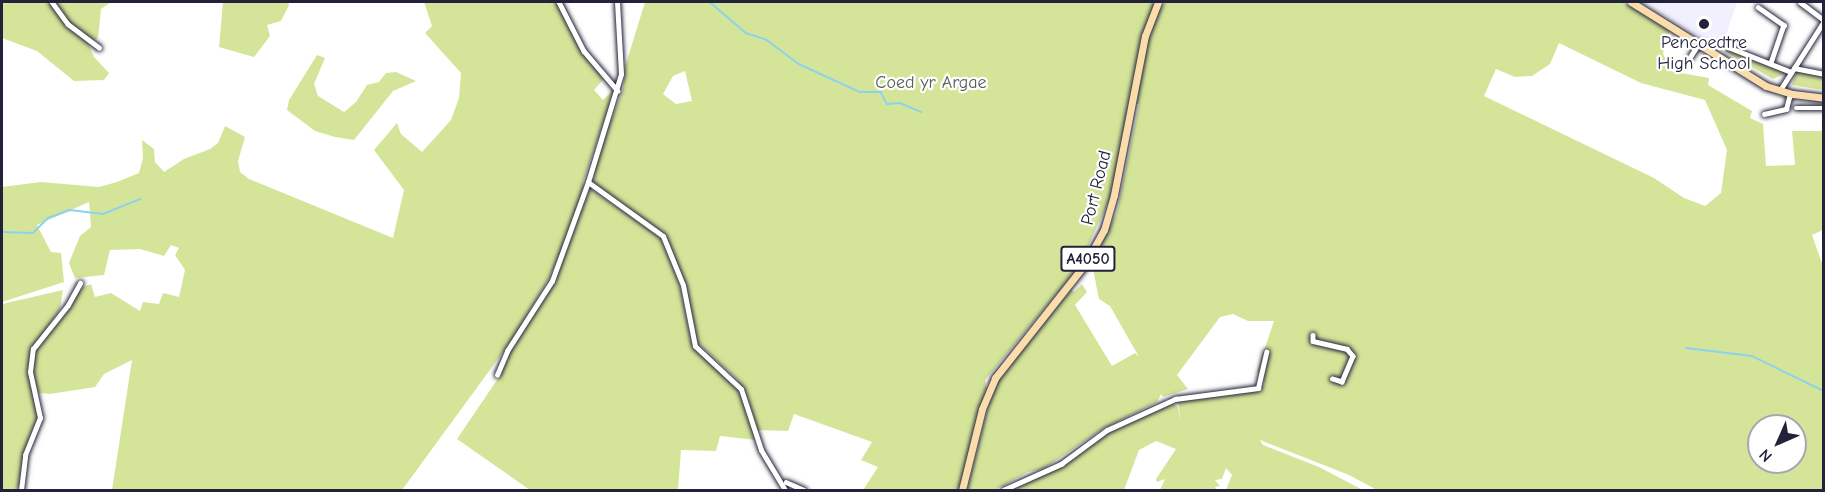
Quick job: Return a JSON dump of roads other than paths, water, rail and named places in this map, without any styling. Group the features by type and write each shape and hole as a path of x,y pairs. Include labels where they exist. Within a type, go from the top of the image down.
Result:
{"main road":[{"name":"Port Road","path":"962,490 980,417 995,378 1085,264 1104,230 1116,185 1144,36 1158,2"},
{"path":"1630,2 1780,90 1790,94 1824,98"}],"street":[{"path":"52,2 68,24 99,47"},
{"path":"559,2 584,51 618,92"},
{"path":"497,375 507,351 552,281 590,184 618,92 621,74 617,2"},
{"path":"1780,90 1824,20 1800,2"},
{"path":"1758,7 1784,25 1771,63"},
{"path":"1690,57 1699,43"},
{"path":"1728,47 1792,70 1824,74"},
{"path":"1764,114 1786,110 1790,94"},
{"path":"1796,108 1824,108"},
{"path":"590,184 664,239 682,285 695,346 741,389 761,450 785,490"},
{"path":"21,490 25,455 40,418 30,372 33,349 68,305 80,283"},
{"path":"1313,335 1313,341 1347,349 1353,356 1342,381 1332,379"},
{"path":"1003,490 1061,464 1107,430 1175,399 1258,388 1266,352"},
{"path":"786,482 804,490"}],"waterway":[{"path":"710,2 746,33 767,40 799,64 860,92 881,92 887,104 900,103 921,112"},
{"path":"2,232 33,233 48,218 70,210 103,214 140,199"},
{"path":"1686,348 1752,356 1824,391"}],"place":[{"name":"Pencoedtre High School","path":"1704,24"}],"park label":[{"name":"Coed yr Argae","path":"931,83"}]}
